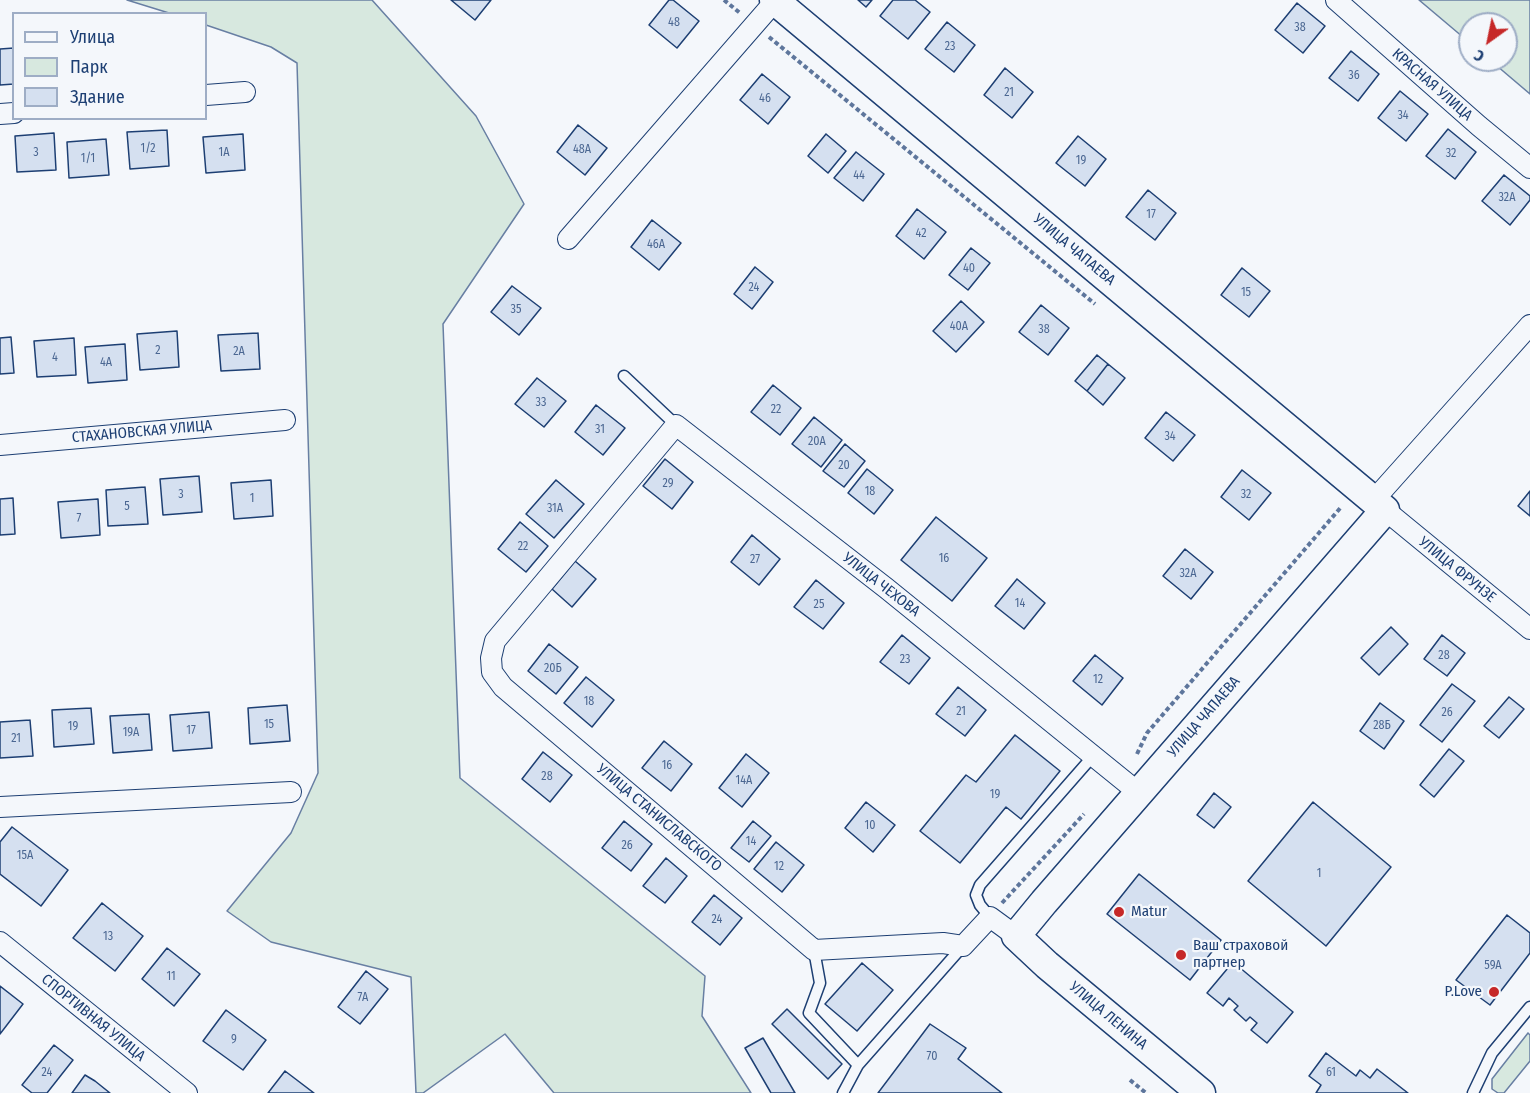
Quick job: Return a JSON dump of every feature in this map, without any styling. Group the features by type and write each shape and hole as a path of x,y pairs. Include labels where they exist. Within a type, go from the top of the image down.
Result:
{"street":[{"path":"568,239 775,0"},
{"name":"УЛИЦА ЧАПАЕВА","path":"775,0 1379,506"},
{"name":"КРАСНАЯ УЛИЦА","path":"1336,0 1530,168"},
{"path":"207,95 245,92"},
{"name":"УЛИЦА ЧАПАЕВА","path":"1016,936 1044,902 1129,785 1379,506 1530,325"},
{"name":"СТАХАНОВСКАЯ УЛИЦА","path":"0,445 285,420"},
{"name":"УЛИЦА СТАНИСЛАВСКОГО","path":"676,425 495,641 491,658 492,672 503,687 814,950"},
{"name":"УЛИЦА ЧЕХОВА","path":"676,425 886,588 1129,785"},
{"name":"УЛИЦА ФРУНЗЕ","path":"1379,506 1530,629"},
{"path":"0,807 291,792"},
{"path":"814,950 943,943 963,946 990,917 1016,936"},
{"name":"УЛИЦА ЛЕНИНА","path":"1016,936 1047,965 1201,1093"},
{"name":"СПОРТИВНАЯ УЛИЦА","path":"0,942 187,1093"}],"lane":[{"name":"УЛИЦА ЧЕХОВА","path":"624,375 676,425"},
{"path":"990,917 980,905 976,895 980,885 1093,756"},
{"path":"843,1093 858,1065 963,946"},
{"path":"814,950 820,983 809,1013 858,1065"},
{"path":"1473,1093 1492,1053 1530,1007"}],"path":[{"path":"724,0 1103,311"},
{"path":"1129,785 1136,758 1148,733 1342,506 1333,499"},
{"path":"990,917 1086,812"},
{"path":"1130,1080 1146,1093"}],"green space":[{"path":"127,0 372,0 476,116 524,204 443,324 460,778 705,976 702,1016 751,1093 554,1093 505,1034 423,1093 416,1093 411,977 271,942 227,911 291,833 318,773 297,63 271,47 207,25 207,12 166,12"},
{"path":"1419,0 1530,0 1530,94 1504,72 1518,72 1518,12 1458,12 1458,33"},
{"path":"1528,1033 1530,1035 1530,1061 1504,1093 1498,1093 1492,1089 1492,1079"}],"building":[{"path":"451,0 491,0 475,20"},
{"path":"669,0 673,0 699,21 677,48 649,25"},
{"path":"858,0 872,0 866,7"},
{"path":"893,0 915,0 930,12 908,39 880,16"},
{"path":"1297,3 1325,26 1303,53 1275,30"},
{"path":"947,22 975,45 954,72 925,49"},
{"path":"12,48 12,84 0,85 0,49"},
{"path":"1351,51 1379,74 1358,101 1329,78"},
{"path":"1005,68 1033,92 1012,118 984,95"},
{"path":"762,74 790,97 768,124 740,100"},
{"path":"1400,91 1428,114 1406,141 1378,118"},
{"path":"578,125 607,148 585,175 557,152"},
{"path":"1448,129 1476,152 1455,179 1426,156"},
{"path":"167,130 169,166 130,169 127,132"},
{"path":"54,133 56,170 17,172 15,136"},
{"path":"243,134 245,170 206,173 203,137"},
{"path":"826,134 846,151 828,173 808,156"},
{"path":"1078,136 1106,159 1085,186 1056,163"},
{"path":"106,139 109,175 69,178 67,142"},
{"path":"856,152 884,174 863,201 834,178"},
{"path":"1504,175 1530,196 1530,200 1510,225 1482,201"},
{"path":"1148,190 1176,213 1155,240 1126,217"},
{"path":"917,209 946,232 924,259 896,236"},
{"path":"652,220 681,243 659,270 631,247"},
{"path":"971,248 990,263 968,290 949,275"},
{"path":"755,267 773,282 752,309 734,294"},
{"path":"1242,268 1270,291 1249,317 1221,295"},
{"path":"512,286 541,308 519,335 491,312"},
{"path":"961,301 984,322 956,352 933,331"},
{"path":"1041,305 1069,328 1048,355 1019,332"},
{"path":"177,331 179,367 140,370 137,334"},
{"path":"258,333 260,369 221,371 218,335"},
{"path":"11,337 14,373 0,374 0,338"},
{"path":"74,338 76,375 37,377 34,341"},
{"path":"125,344 127,380 88,383 85,347"},
{"path":"1097,355 1108,364 1087,391 1075,381"},
{"path":"1108,364 1125,378 1103,405 1087,391"},
{"path":"537,378 566,401 544,427 515,404"},
{"path":"773,385 801,408 780,435 751,412"},
{"path":"596,405 625,428 603,455 575,432"},
{"path":"1166,412 1195,435 1173,461 1145,438"},
{"path":"814,417 842,440 821,467 792,444"},
{"path":"845,444 865,461 844,487 823,471"},
{"path":"665,459 693,482 672,509 643,486"},
{"path":"867,469 893,490 874,514 848,493"},
{"path":"1242,470 1271,493 1249,520 1221,497"},
{"path":"199,476 202,512 163,515 160,479"},
{"path":"271,480 273,516 234,519 231,483"},
{"path":"556,480 584,504 554,538 526,514"},
{"path":"145,487 148,524 108,526 106,490"},
{"path":"1530,491 1530,516 1518,506"},
{"path":"13,498 15,534 0,535 0,499"},
{"path":"98,499 100,535 61,538 58,502"},
{"path":"936,517 987,558 952,601 901,560"},
{"path":"520,522 548,546 526,572 498,549"},
{"path":"752,535 780,559 759,585 731,562"},
{"path":"1185,549 1213,572 1191,599 1163,576"},
{"path":"575,561 596,579 572,607 552,589"},
{"path":"1017,579 1045,603 1024,629 995,606"},
{"path":"816,580 844,603 823,629 794,607"},
{"path":"1391,627 1408,644 1379,675 1361,658"},
{"path":"902,635 930,658 909,684 880,662"},
{"path":"1442,635 1465,653 1447,676 1424,659"},
{"path":"549,644 578,667 556,694 528,671"},
{"path":"1095,655 1123,678 1102,705 1073,681"},
{"path":"586,677 614,700 592,727 564,703"},
{"path":"1452,684 1475,701 1442,742 1420,725"},
{"path":"958,687 986,710 965,736 936,714"},
{"path":"1509,697 1524,709 1499,738 1484,726"},
{"path":"1380,703 1404,721 1384,749 1360,731"},
{"path":"287,705 290,741 250,744 248,708"},
{"path":"91,708 94,744 54,747 52,710"},
{"path":"209,712 212,748 173,751 170,715"},
{"path":"149,714 152,750 113,753 110,716"},
{"path":"30,720 33,756 0,758 0,722"},
{"path":"1015,735 1060,771 1021,819 1006,807 960,863 920,831 966,775 976,782"},
{"path":"664,741 692,764 671,791 642,768"},
{"path":"1449,749 1464,761 1434,797 1420,785"},
{"path":"543,752 572,775 550,802 522,779"},
{"path":"746,754 769,773 742,807 719,788"},
{"path":"1214,793 1231,807 1214,828 1197,815"},
{"path":"866,802 895,825 873,852 845,828"},
{"path":"1313,802 1391,867 1326,946 1248,881"},
{"path":"624,821 652,844 631,871 602,848"},
{"path":"753,821 771,836 749,862 731,848"},
{"path":"12,827 68,870 41,906 0,874 0,842"},
{"path":"776,842 804,865 782,892 754,869"},
{"path":"666,858 687,876 665,903 643,886"},
{"path":"1139,874 1221,940 1190,980 1107,914"},
{"path":"714,895 742,918 720,945 692,922"},
{"path":"102,903 143,936 115,971 73,938"},
{"path":"1507,915 1530,933 1530,953 1490,1005 1456,980"},
{"path":"167,948 200,974 174,1006 142,979"},
{"path":"1233,962 1293,1012 1267,1043 1251,1030 1257,1023 1250,1017 1246,1021 1234,1010 1238,1006 1229,998 1223,1006 1207,993"},
{"path":"862,963 893,990 857,1031 825,1004"},
{"path":"366,971 388,989 360,1024 338,1007"},
{"path":"0,986 23,1004 0,1034"},
{"path":"787,1009 842,1064 828,1079 772,1024"},
{"path":"226,1010 266,1040 243,1070 203,1041"},
{"path":"930,1024 966,1048 958,1059 1002,1093 878,1093"},
{"path":"763,1038 795,1093 771,1093 745,1048"},
{"path":"54,1045 73,1060 47,1093 32,1093 22,1085"},
{"path":"1326,1053 1356,1076 1360,1070 1370,1078 1377,1069 1408,1093 1316,1093 1321,1085 1309,1076"},
{"path":"285,1071 314,1093 268,1093"},
{"path":"85,1075 95,1081 110,1093 72,1093"}],"place":[{"name":"Matur","path":"1119,912"},
{"name":"Ваш страховой партнер","path":"1181,955"},
{"name":"P.Love","path":"1494,992"}]}
